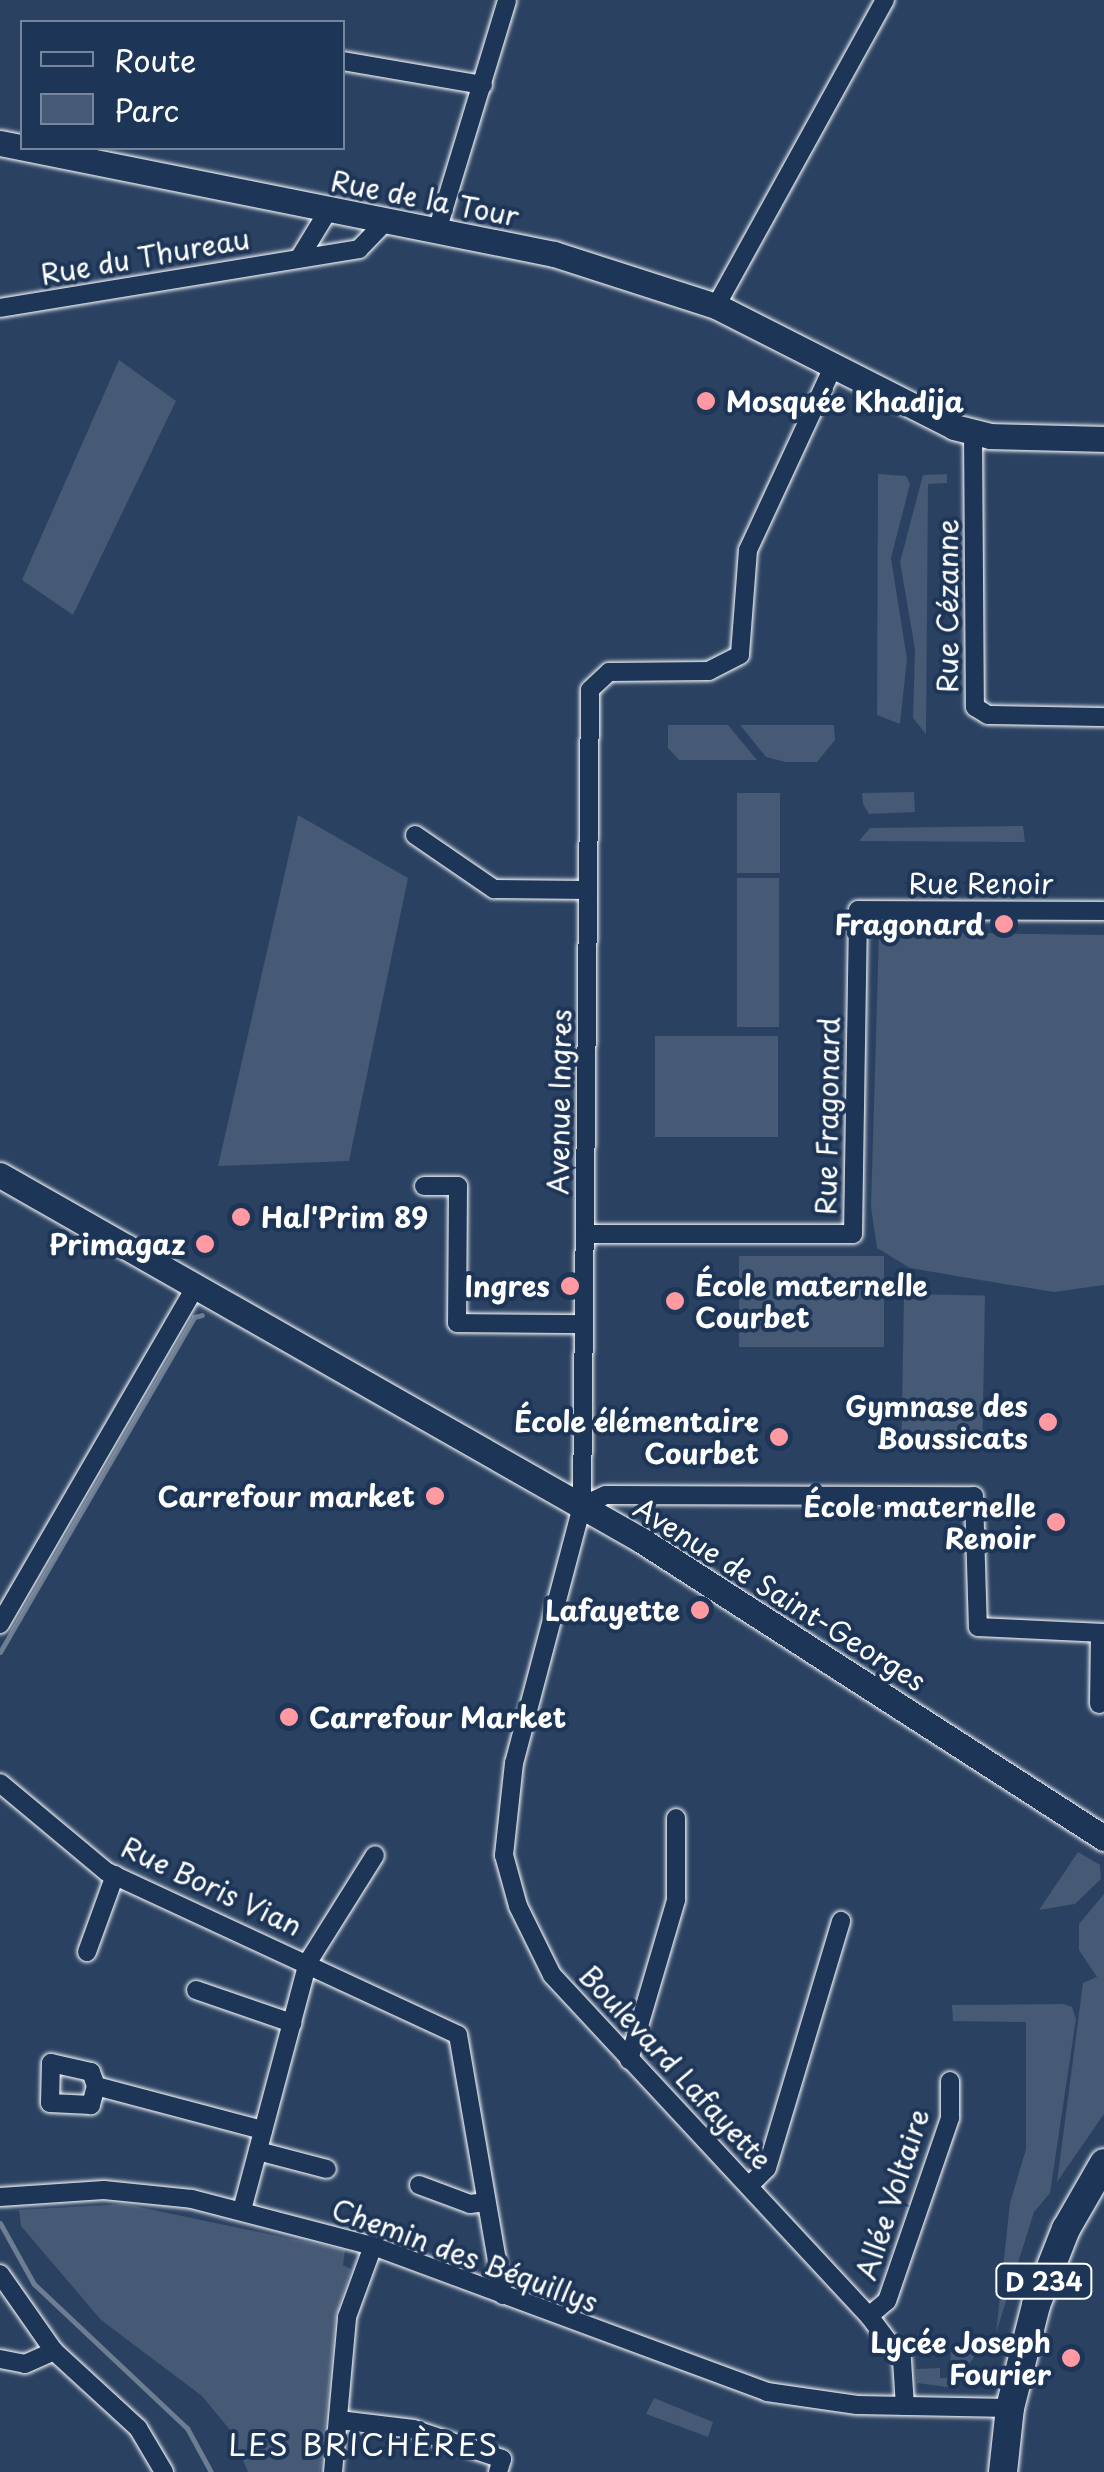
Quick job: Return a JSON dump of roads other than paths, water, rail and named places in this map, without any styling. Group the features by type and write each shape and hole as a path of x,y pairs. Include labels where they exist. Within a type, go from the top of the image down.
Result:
{"main road":[{"name":"Rue de la Tour","path":"34,150 554,254 716,306 973,433"},
{"path":"973,433 1104,439"},
{"name":"Avenue de Saint-Georges","path":"2,1182 196,1286 582,1506 1104,1838"},
{"name":"D 234","path":"1004,2472 1010,2408 1050,2265 1104,2163"}],"street":[{"path":"437,230 508,0"},
{"path":"716,306 886,0"},
{"path":"345,61 482,84"},
{"path":"300,257 328,210"},
{"name":"Rue du Thureau","path":"0,308 359,250 386,221"},
{"name":"Avenue Ingres","path":"582,1506 588,699 594,681 609,672 708,672 740,655 748,550 833,367"},
{"name":"Rue Cézanne","path":"973,433 975,707 988,716 1104,717"},
{"path":"416,835 494,889 588,890"},
{"name":"Rue Fragonard","path":"585,1234 852,1234 858,910"},
{"name":"Rue Renoir","path":"858,910 1104,912"},
{"path":"424,1186 458,1186 457,1324 584,1324"},
{"path":"0,1624 196,1286"},
{"path":"582,1506 606,1494 974,1496 978,1627 1102,1633 1099,1704"},
{"name":"Boulevard Lafayette","path":"582,1506 514,1762 504,1855 518,1906 552,1975 869,2316 902,2360 905,2406"},
{"name":"Rue Boris Vian","path":"0,1782 115,1875 458,2035 486,2202"},
{"path":"628,2060 676,1900 676,1818"},
{"path":"242,2210 308,1962 376,1855"},
{"path":"86,1952 115,1875"},
{"path":"749,2186 767,2168 841,1921"},
{"path":"196,1990 292,2024"},
{"name":"Allée Voltaire","path":"869,2316 886,2301 950,2118 950,2081"},
{"path":"96,2086 264,2130"},
{"path":"258,2151 327,2168"},
{"path":"418,2185 470,2204 486,2202 503,2295"},
{"name":"Chemin des Béquillys","path":"0,2196 147,2192 242,2210 372,2246 767,2392 905,2406"},
{"path":"334,2472 347,2317 372,2246"},
{"path":"0,2274 54,2350 138,2428 164,2472"},
{"path":"0,2360 25,2364 54,2350"},
{"path":"905,2406 1010,2408"},
{"path":"339,2420 413,2429 502,2460 498,2472"}],"waterway":[{"path":"0,1652 194,1317 202,1315"},
{"path":"0,2223 34,2284 187,2428 211,2472"}],"place":[{"name":"Mosquée Khadija","path":"706,401"},
{"name":"Fragonard","path":"1004,924"},
{"name":"Hal'Prim 89","path":"241,1217"},
{"name":"Primagaz","path":"205,1244"},
{"name":"Ingres","path":"570,1286"},
{"name":"École maternelle Courbet","path":"675,1301"},
{"name":"Gymnase des Boussicats","path":"1048,1422"},
{"name":"École élémentaire Courbet","path":"779,1437"},
{"name":"Carrefour market","path":"435,1496"},
{"name":"École maternelle Renoir","path":"1056,1522"},
{"name":"Lafayette","path":"700,1610"},
{"name":"Carrefour Market","path":"289,1717"},
{"name":"Lycée Joseph Fourier","path":"1071,2358"}],"district":[{"name":"LES BRICHÈRES","path":"364,2444"}]}
